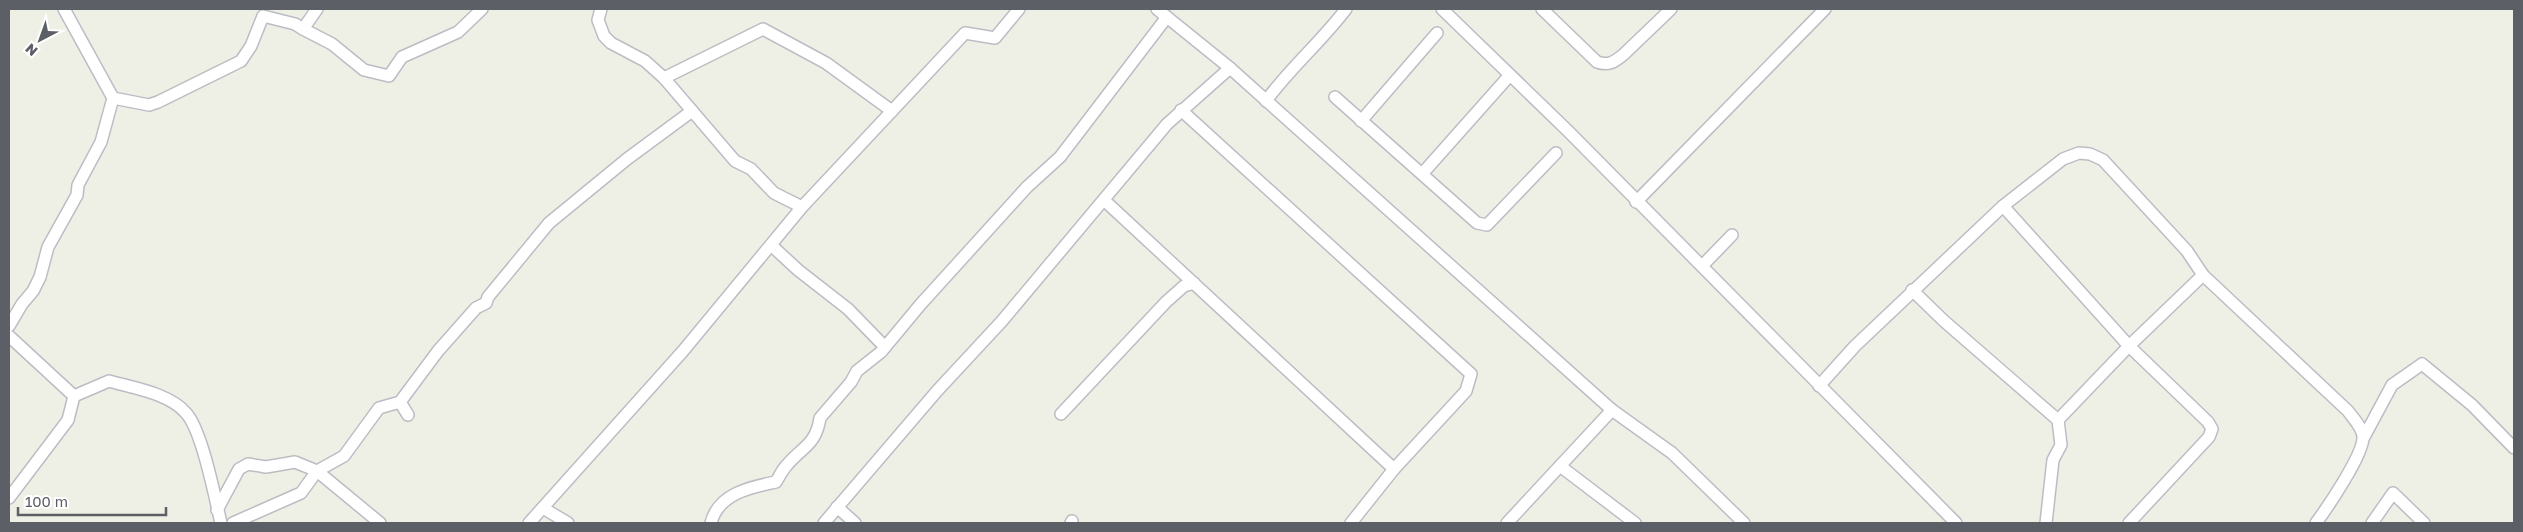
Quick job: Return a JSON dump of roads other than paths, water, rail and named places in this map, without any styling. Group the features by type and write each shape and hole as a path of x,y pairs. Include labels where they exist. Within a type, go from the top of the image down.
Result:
{"street":[{"path":"9,326 22,304 34,291 48,247 77,195 78,185 97,152 114,98 64,9"},
{"path":"303,29 317,9"},
{"path":"114,98 149,105 241,61 251,46 263,16 295,24 332,44 364,70 389,76 402,57 458,32 482,9"},
{"path":"601,9 598,20 604,36 611,43 645,60 664,78 735,161 751,169 774,193 802,207"},
{"path":"529,523 683,351 802,207 965,33 995,38 1019,9"},
{"path":"1157,9 1230,68 1612,410 1672,453 1744,523"},
{"path":"1266,101 1285,74 1328,33 1346,9"},
{"path":"1442,9 1702,266 1956,523"},
{"path":"1542,9 1597,62 1604,64 1611,63 1623,55 1671,9"},
{"path":"1636,202 1823,9"},
{"path":"711,523 715,512 735,493 747,487 776,482 787,465 808,448 819,425 820,418 851,382 857,371 885,347 920,305 1027,187 1060,158 1167,17"},
{"path":"664,78 763,29 826,63 892,111"},
{"path":"1361,121 1438,33"},
{"path":"824,523 937,390 1002,321 1167,124 1230,68"},
{"path":"1422,174 1510,75"},
{"path":"1335,97 1477,223 1488,225 1556,153"},
{"path":"1181,110 1472,374 1466,391 1394,468 1350,523"},
{"path":"233,523 301,493 317,471 344,456 379,408 400,402 438,351 476,308 486,303 488,297 549,223 628,159 692,112"},
{"path":"1819,386 1855,346 1912,290 2003,206 2063,159 2079,153 2090,154 2103,160 2187,251 2203,275 2348,411 2364,437"},
{"path":"1104,201 1394,468"},
{"path":"2003,206 2129,346 2208,422 2212,429 2209,437 2129,523"},
{"path":"1702,266 1732,235"},
{"path":"771,244 798,270 848,308 885,347"},
{"path":"2058,420 2129,346 2203,275"},
{"path":"1061,414 1166,302 1184,286 1194,283"},
{"path":"1912,290 1944,321 2058,420 2060,445 2053,460 2046,523"},
{"path":"9,336 74,396"},
{"path":"2316,523 2342,486 2364,437 2392,385 2422,364 2472,405 2514,448"},
{"path":"74,396 108,381 139,389 180,407 192,421 221,523"},
{"path":"9,498 68,420 74,396"},
{"path":"400,402 408,415"},
{"path":"1508,523 1612,410"},
{"path":"217,510 239,470 248,464 266,467 295,462 317,471 380,523"},
{"path":"1560,466 1635,523"},
{"path":"2372,523 2393,493 2424,523"},
{"path":"837,506 855,523"},
{"path":"543,508 568,523"}]}
